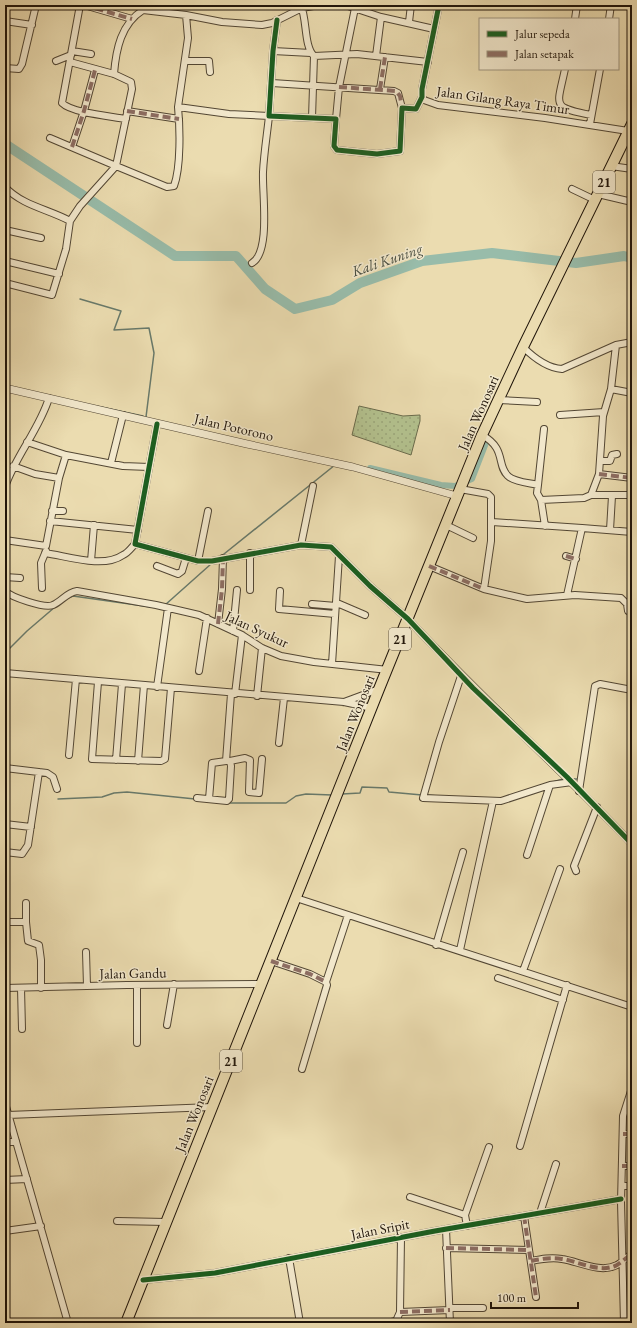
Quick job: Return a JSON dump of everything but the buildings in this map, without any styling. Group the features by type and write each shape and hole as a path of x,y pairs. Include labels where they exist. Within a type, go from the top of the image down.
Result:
{"highway":[{"name":"Jalan Wonosari","path":"126,1323 482,435 630,127"}],"street":[{"path":"5,68 19,69 22,64 36,5"},
{"path":"80,5 62,103 69,109 126,119"},
{"path":"84,5 132,19"},
{"path":"114,74 118,44 122,34 143,6 222,22 262,25 277,20 301,7 319,5"},
{"path":"345,5 382,17 434,29"},
{"path":"369,13 370,5"},
{"path":"409,22 411,5"},
{"name":"Jalan Gilang Raya Timur","path":"439,5 422,89 422,98 424,100 438,105 590,124 630,127"},
{"path":"576,18 577,5"},
{"path":"609,18 611,5"},
{"path":"301,7 313,55 312,118"},
{"path":"272,82 313,84 339,87 396,91 400,96 402,108 400,151 388,153 337,150 334,146 339,87 355,8"},
{"path":"50,138 167,187 174,186 177,174 180,119 178,107 188,38 186,15"},
{"path":"376,56 382,17"},
{"path":"252,263 257,260 260,253 264,226 263,174 270,116 273,51 277,20"},
{"path":"5,21 32,26"},
{"path":"273,51 313,55 376,56 428,62"},
{"path":"56,60 71,53 91,54"},
{"path":"380,90 385,57"},
{"path":"185,61 209,61 210,72"},
{"path":"5,283 52,296 59,274 70,221 89,194 116,166 132,85 130,82 114,74 70,62"},
{"path":"72,148 84,112 95,70"},
{"path":"565,70 559,101 561,106 566,110 592,115"},
{"path":"590,124 600,70"},
{"path":"402,108 416,109 422,98"},
{"path":"178,107 229,114 336,119"},
{"path":"127,111 180,119"},
{"path":"611,166 632,169"},
{"path":"6,189 14,196 28,204 70,221"},
{"path":"572,189 596,197 632,202"},
{"path":"5,230 41,238"},
{"path":"5,261 59,274"},
{"path":"523,347 539,360 556,369 562,369 616,345 632,342"},
{"path":"591,495 599,474 604,412 611,389 616,345"},
{"name":"Jalan Potorono","path":"5,388 157,424 389,475 460,488"},
{"path":"611,389 632,393"},
{"path":"5,487 12,466 27,442 49,398"},
{"path":"498,400 537,402"},
{"path":"560,415 604,412"},
{"path":"111,463 123,415"},
{"path":"45,553 91,561 117,558 124,555 135,544 157,424"},
{"path":"544,429 537,492 541,500 545,526"},
{"path":"482,435 498,448 504,471 509,477 538,485"},
{"path":"27,442 66,455 122,466 149,467"},
{"path":"600,461 610,461 612,455 616,454"},
{"path":"42,588 41,563 45,553 59,478 66,455"},
{"path":"12,466 36,474 59,478"},
{"path":"599,474 632,478"},
{"path":"301,545 313,486"},
{"path":"460,488 490,495 492,522 491,541 484,589"},
{"path":"541,500 584,498 591,495 628,495 632,498"},
{"path":"610,530 612,496"},
{"path":"52,511 63,511"},
{"path":"198,561 208,511"},
{"path":"50,521 138,530"},
{"path":"492,522 632,532"},
{"path":"91,561 94,525"},
{"path":"446,525 473,538"},
{"path":"567,595 582,528"},
{"path":"5,540 46,546"},
{"path":"135,544 198,561 301,545 331,547 370,586 408,619 461,676 572,782 632,844"},
{"path":"250,553 250,590"},
{"path":"332,664 339,556"},
{"path":"566,556 576,559"},
{"path":"157,566 178,574 182,571 186,558"},
{"path":"218,624 222,589 222,558"},
{"path":"429,566 484,589 527,599 567,595 621,598 627,604 628,611 632,612"},
{"path":"5,577 20,578"},
{"path":"233,631 237,590"},
{"name":"Jalan Syukur","path":"5,591 44,606 52,606 65,595 77,591 156,605 207,618 242,635 262,648 295,659 388,670"},
{"path":"280,591 280,609 335,614"},
{"path":"312,604 336,604 365,615"},
{"path":"157,687 167,608"},
{"path":"200,671 207,618"},
{"path":"197,798 228,801 228,761 233,694 242,635"},
{"path":"257,696 262,648"},
{"path":"5,674 344,702 372,708"},
{"path":"461,676 423,798 501,801 550,785 572,782"},
{"path":"69,756 76,679"},
{"path":"98,682 92,759 161,761 164,759 171,688"},
{"path":"116,760 122,684"},
{"path":"579,790 595,686 600,684 632,690"},
{"path":"138,761 144,685"},
{"path":"344,702 379,689"},
{"path":"279,743 284,698"},
{"path":"209,799 212,763 245,758 250,760 249,792 259,793 262,759"},
{"path":"5,768 47,773 53,776 56,789"},
{"path":"5,852 22,854 28,845 39,772"},
{"path":"527,854 550,785"},
{"path":"460,950 493,801"},
{"path":"576,871 574,866 596,807"},
{"path":"5,824 30,827"},
{"path":"436,945 463,852"},
{"path":"523,971 560,869"},
{"path":"296,898 436,945 460,950 632,1007"},
{"path":"26,903 28,941 30,943 38,943 40,947 41,988"},
{"path":"302,1069 328,985 326,982 348,915"},
{"path":"5,922 26,922"},
{"path":"86,952 87,986"},
{"path":"271,961 310,974 326,982"},
{"path":"498,978 563,1000"},
{"path":"167,1025 174,984"},
{"name":"Jalan Gandu","path":"5,988 174,984 262,984"},
{"path":"137,985 137,1043"},
{"path":"520,1146 567,985"},
{"path":"21,988 22,1029"},
{"path":"624,1323 621,1199 623,1116 632,1088"},
{"path":"5,1103 68,1323"},
{"path":"8,1115 212,1107"},
{"path":"623,1134 632,1134"},
{"path":"5,1143 16,1141"},
{"path":"466,1226 465,1215 489,1147"},
{"path":"540,1214 556,1164"},
{"path":"622,1166 632,1166"},
{"path":"5,1180 27,1179"},
{"path":"622,1186 632,1186"},
{"path":"410,1197 465,1215"},
{"name":"Jalan Sripit","path":"143,1280 215,1273 401,1237 621,1199"},
{"path":"524,1216 536,1297"},
{"path":"117,1221 166,1222"},
{"path":"5,1231 41,1226"},
{"path":"446,1229 450,1323"},
{"path":"387,1323 396,1321 400,1312 401,1237"},
{"path":"446,1248 529,1250"},
{"path":"531,1261 548,1258 563,1259 584,1266 605,1267 617,1265 632,1254"},
{"path":"290,1258 300,1323"},
{"path":"400,1312 483,1308"}],"green space":[{"path":"359,406 403,416 420,415 420,421 411,455 352,435"}],"waterway":[{"name":"Kali Kuning","path":"5,144 175,256 236,256 265,289 295,309 332,300 360,283 422,261 492,253 576,263 624,256 632,258"},
{"path":"80,299 121,311 114,330 149,328 154,353 146,417"},
{"path":"96,406 143,416"},
{"path":"370,468 441,485 455,486 472,479 486,443"},
{"path":"219,558 335,465"},
{"path":"165,605 211,564"},
{"path":"68,598 73,596 151,607"},
{"path":"5,653 27,631 55,607"},
{"path":"553,782 563,779"},
{"path":"571,779 579,779"},
{"path":"342,794 360,793 362,787 387,788 389,792 422,795"},
{"path":"58,799 102,797 114,793 127,792 195,799"},
{"path":"228,803 286,803 296,796 306,794 332,795"},
{"path":"426,795 438,796"}],"marked path":[{"path":"84,5 132,19"},
{"path":"380,89 385,57"},
{"path":"72,147 95,70"},
{"path":"339,87 396,91 400,96 402,108"},
{"path":"127,111 179,119"},
{"path":"599,474 632,478"},
{"path":"566,556 576,559"},
{"path":"218,624 222,589 223,558"},
{"path":"429,566 484,589"},
{"path":"271,961 310,974 326,982"},
{"path":"623,1134 632,1134"},
{"path":"622,1166 632,1166"},
{"path":"524,1216 536,1297"},
{"path":"446,1248 529,1250"},
{"path":"531,1261 546,1258 558,1258 596,1268 603,1268 617,1265 632,1254"},
{"path":"400,1312 450,1310"}],"cycle path":[{"path":"277,20 273,51 269,116 336,119 334,146 337,150 377,154 400,151 402,108 416,109 422,97 422,89 439,5"},
{"path":"157,424 135,544 198,561 212,561 301,545 331,547 370,586 408,619 473,688 567,777 632,844"},
{"path":"143,1280 215,1273 435,1231 621,1199"}]}
